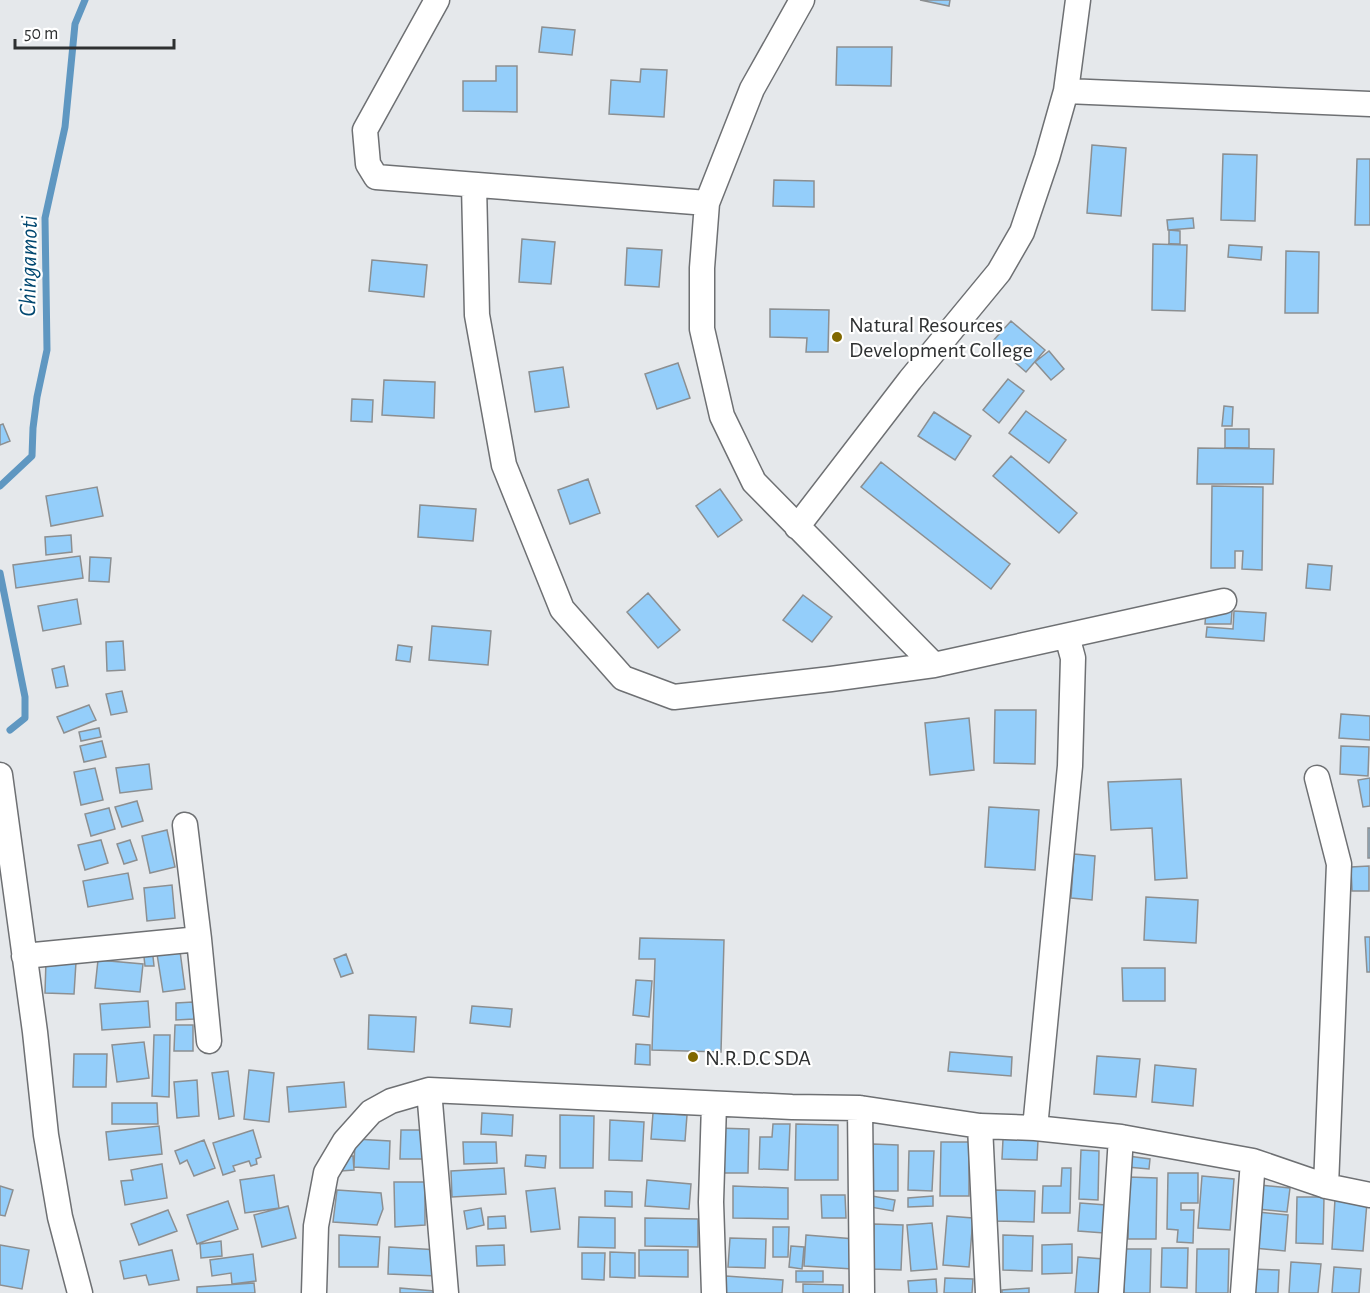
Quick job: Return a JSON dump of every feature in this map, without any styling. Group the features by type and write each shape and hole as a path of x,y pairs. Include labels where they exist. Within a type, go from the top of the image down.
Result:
{"street":[{"path":"437,0 365,130 368,164 376,177 706,203"},
{"path":"802,0 752,89 706,203 702,268 702,329 723,417 754,482 934,665"},
{"path":"797,527 910,380 999,272 1022,232 1047,158 1066,91 1078,0"},
{"path":"1066,91 1370,104"},
{"path":"474,185 477,315 504,465 562,609 623,678 674,697 831,679 934,665 1224,601"},
{"path":"1035,1128 1070,766 1073,658 1067,636"},
{"path":"0,776 35,1032 46,1135 60,1217 80,1293"},
{"path":"1317,778 1339,864 1326,1186"},
{"path":"185,825 199,939 208,1041"},
{"path":"24,956 199,939"},
{"path":"314,1293 316,1226 326,1173 345,1141 371,1112 391,1101 429,1090 714,1104 860,1108 980,1126 1035,1128 1121,1137 1253,1161 1326,1186 1370,1195"},
{"path":"429,1090 446,1293"},
{"path":"714,1104 711,1202 714,1293"},
{"path":"860,1108 862,1293"},
{"path":"980,1126 988,1293"},
{"path":"1111,1293 1121,1137"},
{"path":"1244,1293 1253,1161"}],"building":[{"path":"920,0 950,0 949,6"},
{"path":"542,27 575,30 572,55 539,52"},
{"path":"837,47 892,47 891,86 836,85"},
{"path":"496,66 517,66 517,112 463,111 463,81 496,81"},
{"path":"641,69 667,70 664,117 609,114 611,80 640,82"},
{"path":"1092,145 1126,148 1121,216 1087,213"},
{"path":"1223,154 1257,155 1255,221 1221,220"},
{"path":"1357,159 1370,159 1370,225 1355,225"},
{"path":"774,180 814,181 814,207 773,206"},
{"path":"1193,218 1194,228 1168,230 1167,220"},
{"path":"1169,230 1180,231 1180,244 1169,244"},
{"path":"522,239 555,242 551,284 519,282"},
{"path":"1153,244 1187,245 1185,311 1152,310"},
{"path":"1229,245 1262,247 1261,260 1228,257"},
{"path":"627,248 662,250 659,287 625,285"},
{"path":"1286,251 1319,252 1318,313 1285,313"},
{"path":"372,260 427,265 424,297 369,291"},
{"path":"770,309 829,310 828,352 806,352 807,338 770,337"},
{"path":"1011,321 1045,350 1026,372 992,342"},
{"path":"1049,351 1064,369 1051,380 1035,362"},
{"path":"678,363 690,398 657,409 645,374"},
{"path":"563,367 569,407 535,412 529,372"},
{"path":"1008,379 1024,391 999,423 983,410"},
{"path":"384,380 435,382 434,418 382,415"},
{"path":"352,399 373,400 372,422 351,421"},
{"path":"1224,406 1233,407 1232,426 1222,426"},
{"path":"1026,411 1066,440 1049,463 1009,433"},
{"path":"934,412 971,436 955,460 918,436"},
{"path":"3,424 10,441 0,445 0,425"},
{"path":"1225,429 1249,429 1249,448 1225,448"},
{"path":"1198,448 1274,449 1273,484 1197,484"},
{"path":"1011,456 1077,513 1059,533 993,476"},
{"path":"881,462 1010,564 991,589 861,487"},
{"path":"588,479 600,513 570,524 558,490"},
{"path":"1212,486 1263,487 1262,570 1242,569 1243,551 1235,551 1235,568 1211,568"},
{"path":"97,487 103,516 51,526 46,496"},
{"path":"720,489 742,520 718,537 696,506"},
{"path":"420,505 476,509 473,541 418,537"},
{"path":"71,535 72,552 46,555 45,537"},
{"path":"80,556 83,578 16,588 13,565"},
{"path":"90,557 111,558 109,582 89,581"},
{"path":"1308,564 1332,566 1330,590 1306,588"},
{"path":"648,593 680,630 658,648 627,612"},
{"path":"803,595 832,617 812,642 783,620"},
{"path":"77,599 81,624 43,631 38,606"},
{"path":"1206,610 1232,611 1231,624 1205,624"},
{"path":"1234,611 1266,613 1264,641 1206,637 1207,627 1233,629"},
{"path":"432,626 491,631 488,665 429,660"},
{"path":"123,641 125,670 107,671 106,642"},
{"path":"398,645 412,647 410,662 396,660"},
{"path":"64,666 68,686 56,688 52,669"},
{"path":"122,691 127,712 111,715 106,694"},
{"path":"89,705 96,720 64,733 57,717"},
{"path":"995,710 1036,710 1035,764 994,763"},
{"path":"1341,714 1370,716 1370,740 1339,738"},
{"path":"969,718 974,770 930,775 925,723"},
{"path":"99,728 101,737 81,741 79,732"},
{"path":"102,741 106,757 84,762 80,746"},
{"path":"1341,746 1369,747 1368,776 1340,774"},
{"path":"149,764 152,789 120,793 116,768"},
{"path":"95,768 103,800 81,805 74,772"},
{"path":"1370,778 1370,806 1363,807 1358,780"},
{"path":"1181,779 1187,878 1155,880 1152,828 1111,830 1108,782"},
{"path":"137,801 143,821 122,827 115,807"},
{"path":"989,807 1039,810 1035,870 985,867"},
{"path":"109,808 115,829 91,836 85,814"},
{"path":"1368,828 1370,828 1370,858 1368,858"},
{"path":"167,830 175,867 150,873 142,836"},
{"path":"101,840 108,863 85,870 78,845"},
{"path":"130,840 137,860 124,864 117,844"},
{"path":"1074,854 1095,856 1092,900 1071,898"},
{"path":"1369,866 1369,891 1352,891 1351,867"},
{"path":"128,873 133,899 88,907 83,881"},
{"path":"172,885 175,918 147,921 144,888"},
{"path":"1146,897 1198,900 1196,943 1144,940"},
{"path":"1365,937 1370,937 1370,972 1367,972"},
{"path":"640,938 724,940 721,1052 652,1050 655,959 639,959"},
{"path":"152,947 154,966 145,966 144,957 133,958 132,948"},
{"path":"180,951 185,989 163,992 157,954"},
{"path":"346,954 353,973 341,977 334,959"},
{"path":"46,960 76,962 74,994 45,993"},
{"path":"98,960 143,964 140,992 95,988"},
{"path":"1122,968 1165,968 1165,1001 1123,1001"},
{"path":"636,980 652,981 649,1017 633,1015"},
{"path":"148,1001 150,1027 102,1030 100,1004"},
{"path":"193,1002 194,1019 176,1020 176,1003"},
{"path":"472,1006 512,1009 510,1027 470,1023"},
{"path":"369,1015 416,1017 414,1052 368,1049"},
{"path":"175,1025 193,1025 193,1051 174,1051"},
{"path":"154,1035 170,1035 169,1097 152,1096"},
{"path":"144,1042 149,1078 117,1082 112,1045"},
{"path":"636,1044 650,1045 650,1065 635,1064"},
{"path":"950,1052 1012,1057 1011,1076 948,1071"},
{"path":"74,1054 107,1054 106,1087 73,1087"},
{"path":"1097,1056 1140,1059 1136,1097 1094,1094"},
{"path":"1155,1065 1196,1069 1193,1106 1152,1102"},
{"path":"249,1070 274,1073 269,1122 244,1119"},
{"path":"228,1071 234,1116 219,1119 212,1073"},
{"path":"197,1080 199,1116 177,1118 174,1082"},
{"path":"344,1082 346,1107 289,1112 287,1087"},
{"path":"112,1103 157,1103 158,1124 112,1124"},
{"path":"482,1113 513,1115 512,1136 481,1134"},
{"path":"653,1113 687,1115 685,1141 651,1139"},
{"path":"560,1115 594,1116 593,1168 560,1168"},
{"path":"610,1120 644,1122 642,1161 609,1160"},
{"path":"773,1124 790,1124 788,1170 759,1169 760,1137 772,1137"},
{"path":"796,1124 838,1125 838,1180 795,1180"},
{"path":"159,1126 162,1154 109,1160 106,1132"},
{"path":"717,1128 749,1129 748,1173 716,1173"},
{"path":"253,1130 261,1157 256,1159 257,1164 251,1166 249,1161 233,1166 235,1171 223,1175 213,1143"},
{"path":"401,1130 424,1130 424,1159 400,1159"},
{"path":"355,1139 390,1141 389,1169 354,1167"},
{"path":"1003,1139 1038,1140 1037,1160 1002,1159"},
{"path":"204,1140 215,1168 194,1176 187,1160 180,1164 175,1151"},
{"path":"463,1142 496,1142 497,1163 464,1164"},
{"path":"941,1142 969,1142 969,1196 940,1196"},
{"path":"873,1144 898,1145 898,1191 873,1191"},
{"path":"1081,1150 1099,1151 1098,1200 1079,1199"},
{"path":"909,1151 934,1151 932,1191 908,1190"},
{"path":"526,1155 546,1156 545,1168 525,1166"},
{"path":"340,1156 353,1156 354,1170 341,1171"},
{"path":"1128,1156 1150,1159 1149,1169 1127,1167"},
{"path":"162,1164 167,1198 125,1205 121,1181 133,1180 131,1170"},
{"path":"504,1168 506,1194 452,1197 451,1171"},
{"path":"1062,1168 1071,1168 1070,1213 1042,1213 1043,1186 1061,1186"},
{"path":"1168,1173 1198,1173 1198,1203 1181,1203 1181,1210 1194,1210 1193,1243 1177,1242 1178,1230 1167,1229"},
{"path":"274,1175 279,1208 245,1213 240,1180"},
{"path":"1202,1176 1234,1179 1230,1230 1198,1228"},
{"path":"1129,1177 1157,1178 1156,1239 1128,1239"},
{"path":"647,1180 691,1184 689,1209 645,1206"},
{"path":"394,1182 425,1182 425,1225 395,1227"},
{"path":"1260,1185 1290,1188 1287,1212 1258,1209"},
{"path":"0,1186 13,1190 5,1216 0,1215"},
{"path":"733,1186 788,1188 788,1219 733,1218"},
{"path":"555,1188 560,1229 531,1232 526,1191"},
{"path":"337,1190 381,1193 383,1209 377,1225 333,1222"},
{"path":"993,1190 1035,1191 1034,1222 993,1221"},
{"path":"605,1191 632,1192 632,1207 605,1206"},
{"path":"821,1195 845,1195 846,1218 822,1218"},
{"path":"872,1196 895,1200 893,1211 870,1207"},
{"path":"933,1196 933,1206 908,1207 908,1198"},
{"path":"1297,1197 1324,1197 1323,1244 1296,1243"},
{"path":"1335,1199 1367,1202 1363,1251 1332,1249"},
{"path":"228,1201 238,1229 197,1244 187,1215"},
{"path":"1080,1203 1106,1205 1104,1233 1078,1231"},
{"path":"288,1206 296,1238 262,1247 254,1215"},
{"path":"481,1208 484,1225 467,1229 464,1211"},
{"path":"168,1210 177,1231 139,1245 131,1224"},
{"path":"1258,1212 1288,1215 1285,1251 1254,1248"},
{"path":"505,1216 506,1228 488,1229 488,1217"},
{"path":"947,1216 973,1218 969,1267 943,1265"},
{"path":"579,1217 615,1218 615,1248 578,1247"},
{"path":"645,1218 698,1219 698,1247 645,1246"},
{"path":"932,1223 937,1269 911,1271 907,1225"},
{"path":"874,1224 903,1225 901,1270 872,1269"},
{"path":"773,1227 789,1227 788,1257 773,1257"},
{"path":"339,1235 380,1237 378,1267 339,1267"},
{"path":"806,1235 855,1239 853,1269 804,1266"},
{"path":"1003,1235 1033,1236 1032,1271 1003,1270"},
{"path":"730,1238 766,1239 765,1268 728,1267"},
{"path":"221,1241 222,1256 201,1258 200,1244"},
{"path":"1072,1244 1072,1273 1042,1274 1042,1245"},
{"path":"0,1245 29,1250 22,1289 0,1285"},
{"path":"504,1245 505,1265 477,1266 476,1246"},
{"path":"791,1246 804,1247 802,1269 789,1267"},
{"path":"389,1247 439,1250 438,1276 388,1274"},
{"path":"1162,1248 1188,1248 1187,1288 1161,1287"},
{"path":"1125,1249 1151,1249 1150,1293 1124,1293"},
{"path":"1197,1249 1229,1249 1228,1293 1196,1293"},
{"path":"172,1250 179,1280 149,1285 146,1275 124,1279 120,1261"},
{"path":"639,1250 688,1250 688,1277 639,1276"},
{"path":"610,1252 635,1253 635,1278 610,1277"},
{"path":"582,1253 605,1253 604,1280 582,1279"},
{"path":"253,1254 256,1281 232,1284 231,1273 212,1276 210,1260"},
{"path":"1078,1257 1104,1259 1101,1293 1075,1293"},
{"path":"1291,1262 1321,1264 1318,1293 1289,1293"},
{"path":"1334,1267 1361,1269 1359,1293 1332,1293"},
{"path":"1251,1269 1279,1270 1278,1293 1250,1293"},
{"path":"796,1271 823,1271 823,1282 796,1282"},
{"path":"726,1276 783,1280 782,1293 724,1293"},
{"path":"945,1278 973,1279 972,1293 944,1293"},
{"path":"936,1279 937,1293 909,1293 908,1281"},
{"path":"254,1283 255,1293 197,1293 197,1287"},
{"path":"803,1284 843,1285 843,1293 803,1293"},
{"path":"400,1288 434,1291 434,1293 400,1293"},
{"path":"1029,1288 1029,1293 1002,1293 1002,1290"}],"waterway":[{"name":"Chingamoti","path":"0,486 32,456 37,397 47,350 45,218 65,127 75,24 85,0"},
{"name":"Chingamoti","path":"0,573 25,697 25,718 10,730"}],"place":[{"name":"Natural Resources Development College","path":"837,337"},
{"name":"N.R.D.C SDA","path":"693,1057"}]}
